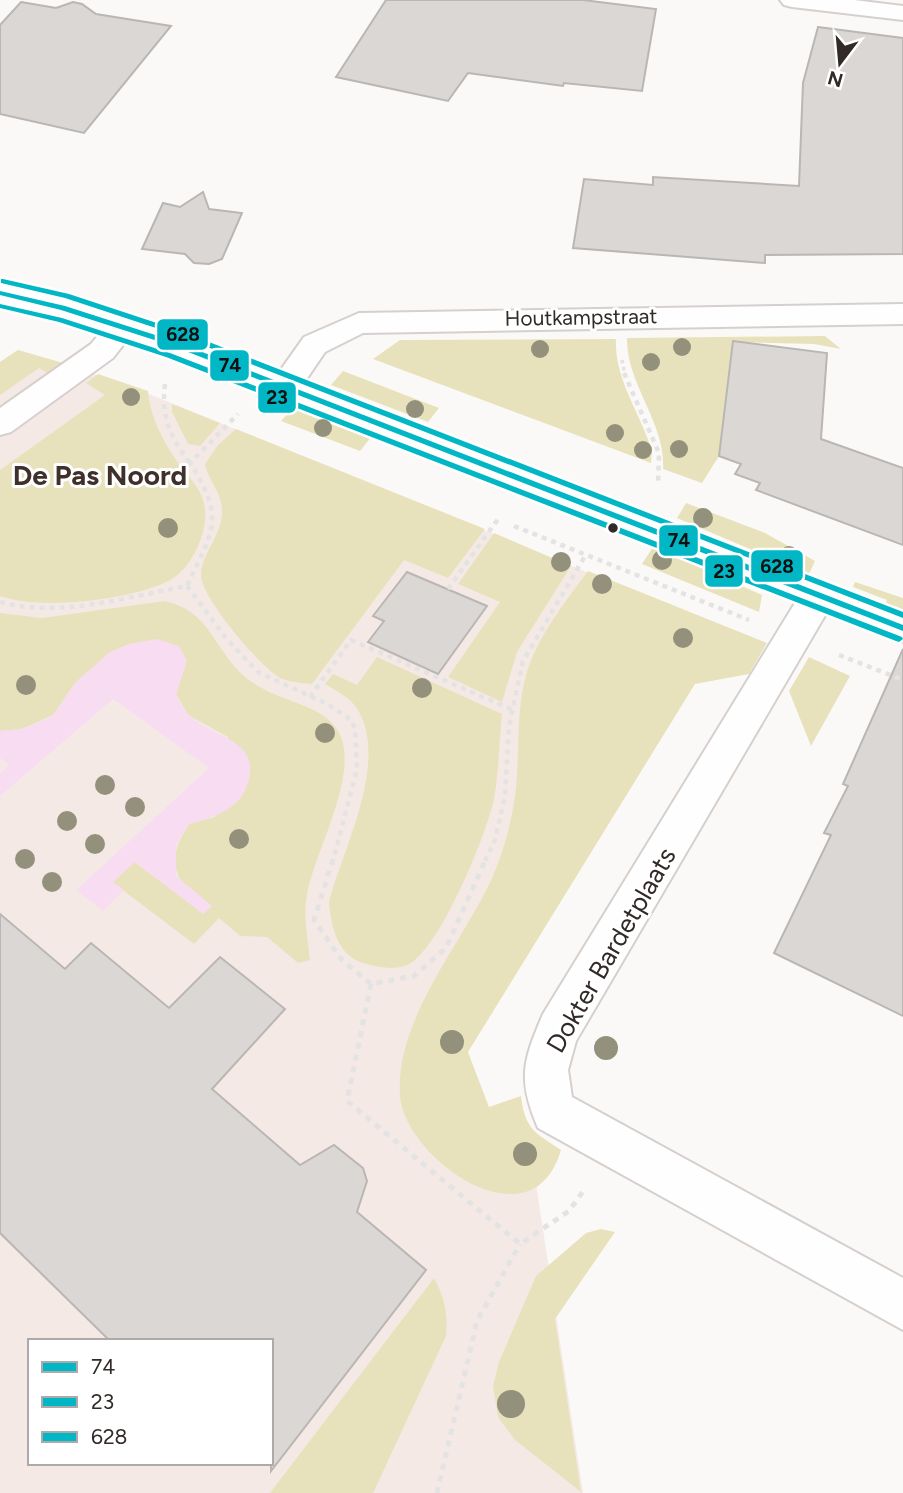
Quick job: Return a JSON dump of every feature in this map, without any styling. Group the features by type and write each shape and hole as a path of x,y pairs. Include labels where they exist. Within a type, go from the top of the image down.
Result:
{"street":[{"path":"792,0 903,13"},
{"path":"0,293 122,327 286,385 903,628"},
{"name":"Houtkampstraat","path":"286,385 307,349 321,339 359,323 903,314"},
{"path":"0,424 103,351 122,327"},
{"name":"Dokter Bardetplaats","path":"819,595 566,1018 548,1056 544,1086 554,1112 903,1305"}],"path":[{"path":"625,317 622,362 659,453 658,485"},
{"path":"167,375 161,413 172,438 211,493 216,521 187,586"},
{"path":"190,463 243,408"},
{"path":"448,589 498,519"},
{"path":"187,586 265,678 346,715 355,726 359,746 355,788 314,920 341,959 372,984 414,976 446,948 495,839 505,796 513,710 523,661 585,556"},
{"path":"0,602 8,606 41,607 104,603 187,586"},
{"path":"310,697 351,640 513,710"},
{"path":"372,984 346,1101 520,1244"},
{"path":"437,1493 477,1321 520,1244 569,1211 614,1146"}],"shaded area":[{"path":"825,336 841,349 814,344 733,342 719,456 702,483 663,469 658,436 633,371 627,338"},
{"path":"616,339 619,368 652,451 651,463 373,359 400,340"},
{"path":"18,350 122,383 707,621 445,1086 530,1144 583,1493 0,1493 0,362"},
{"path":"18,350 63,363 51,375 39,368 0,395 0,362"},
{"path":"343,371 439,408 428,422 331,385"},
{"path":"98,374 148,391 163,439 195,485 204,503 204,528 197,548 186,566 172,579 135,593 62,603 39,603 0,596 0,470 105,395 86,383"},
{"path":"172,404 220,423 200,446 188,444 172,412"},
{"path":"295,406 372,436 360,451 281,421"},
{"path":"236,429 485,529 448,578 404,560 312,684 280,678 259,661 233,631 211,600 201,576 204,560 219,528 222,510 220,498 205,464 218,445"},
{"path":"686,503 765,533 815,561 809,574 677,518"},
{"path":"494,533 571,566 517,652 502,702 448,677 500,602 458,584"},
{"path":"653,547 762,595 759,612 642,564"},
{"path":"588,571 767,643 749,674 695,684 468,1052 489,1107 521,1096 525,1116 532,1129 561,1150 546,1179 524,1192 498,1193 471,1183 445,1166 422,1144 407,1119 400,1095 401,1067 419,1010 479,903 502,853 514,801 521,700 531,661 552,620"},
{"path":"855,582 903,598 903,614 884,607 887,600 853,587"},
{"path":"165,601 180,606 202,622 244,676 266,691 324,716 332,723 342,740 345,761 342,784 306,901 310,960 298,963 267,937 240,936 219,918 194,944 112,882 134,862 204,913 181,881 175,861 176,851 189,824 215,817 228,737 188,715 176,694 186,662 111,652 75,683 53,715 22,729 0,731 0,613 42,618"},
{"path":"157,639 179,646 187,661 176,694 185,711 197,722 232,741 248,758 250,771 242,796 230,808 189,824 176,845 176,876 212,906 203,914 135,862 113,882 124,890 103,911 76,890 209,768 113,699 0,796 0,773 9,765 0,758 0,731 22,729 53,716 75,683 110,652 129,644"},
{"path":"377,657 502,714 494,799 471,864 432,940 418,957 405,966 394,968 363,963 341,947 334,930 329,902 361,804 369,752 365,728 356,707 325,684 333,674 357,685"},
{"path":"809,657 850,676 811,746 789,691"},
{"path":"601,1229 615,1232 555,1319 581,1492 515,1440 498,1417 493,1386 499,1362 536,1276 586,1233"},
{"path":"434,1278 445,1306 446,1336 373,1493 270,1493"}],"building":[{"path":"386,0 583,0 656,9 642,91 564,83 563,86 468,73 448,101 336,77"},
{"path":"21,2 56,8 73,2 82,4 96,14 171,26 84,133 0,114 0,25"},
{"path":"818,27 903,38 903,254 765,255 765,263 573,248 584,179 653,185 653,177 799,186 803,83"},
{"path":"203,192 209,209 242,213 222,259 209,264 194,263 185,254 142,249 163,203 180,207"},
{"path":"733,341 827,353 821,439 903,468 903,545 756,490 760,483 735,474 741,464 719,456"},
{"path":"407,572 487,606 438,674 368,642 384,621 373,616"},
{"path":"903,649 903,1016 774,953 831,835 824,833 848,786 843,784"},
{"path":"0,914 65,969 91,943 169,1008 220,957 285,1009 212,1089 300,1165 334,1145 363,1168 367,1181 357,1212 426,1270 271,1471 273,1339 108,1339 0,1233"}],"transit line":[{"name":"628","path":"3,281 67,296 176,332 903,615"},
{"name":"74","path":"0,293 63,308 172,343 903,628"},
{"name":"23","path":"0,306 60,320 168,355 899,639"}],"district":[{"name":"De Pas Noord","path":"100,475"}]}
